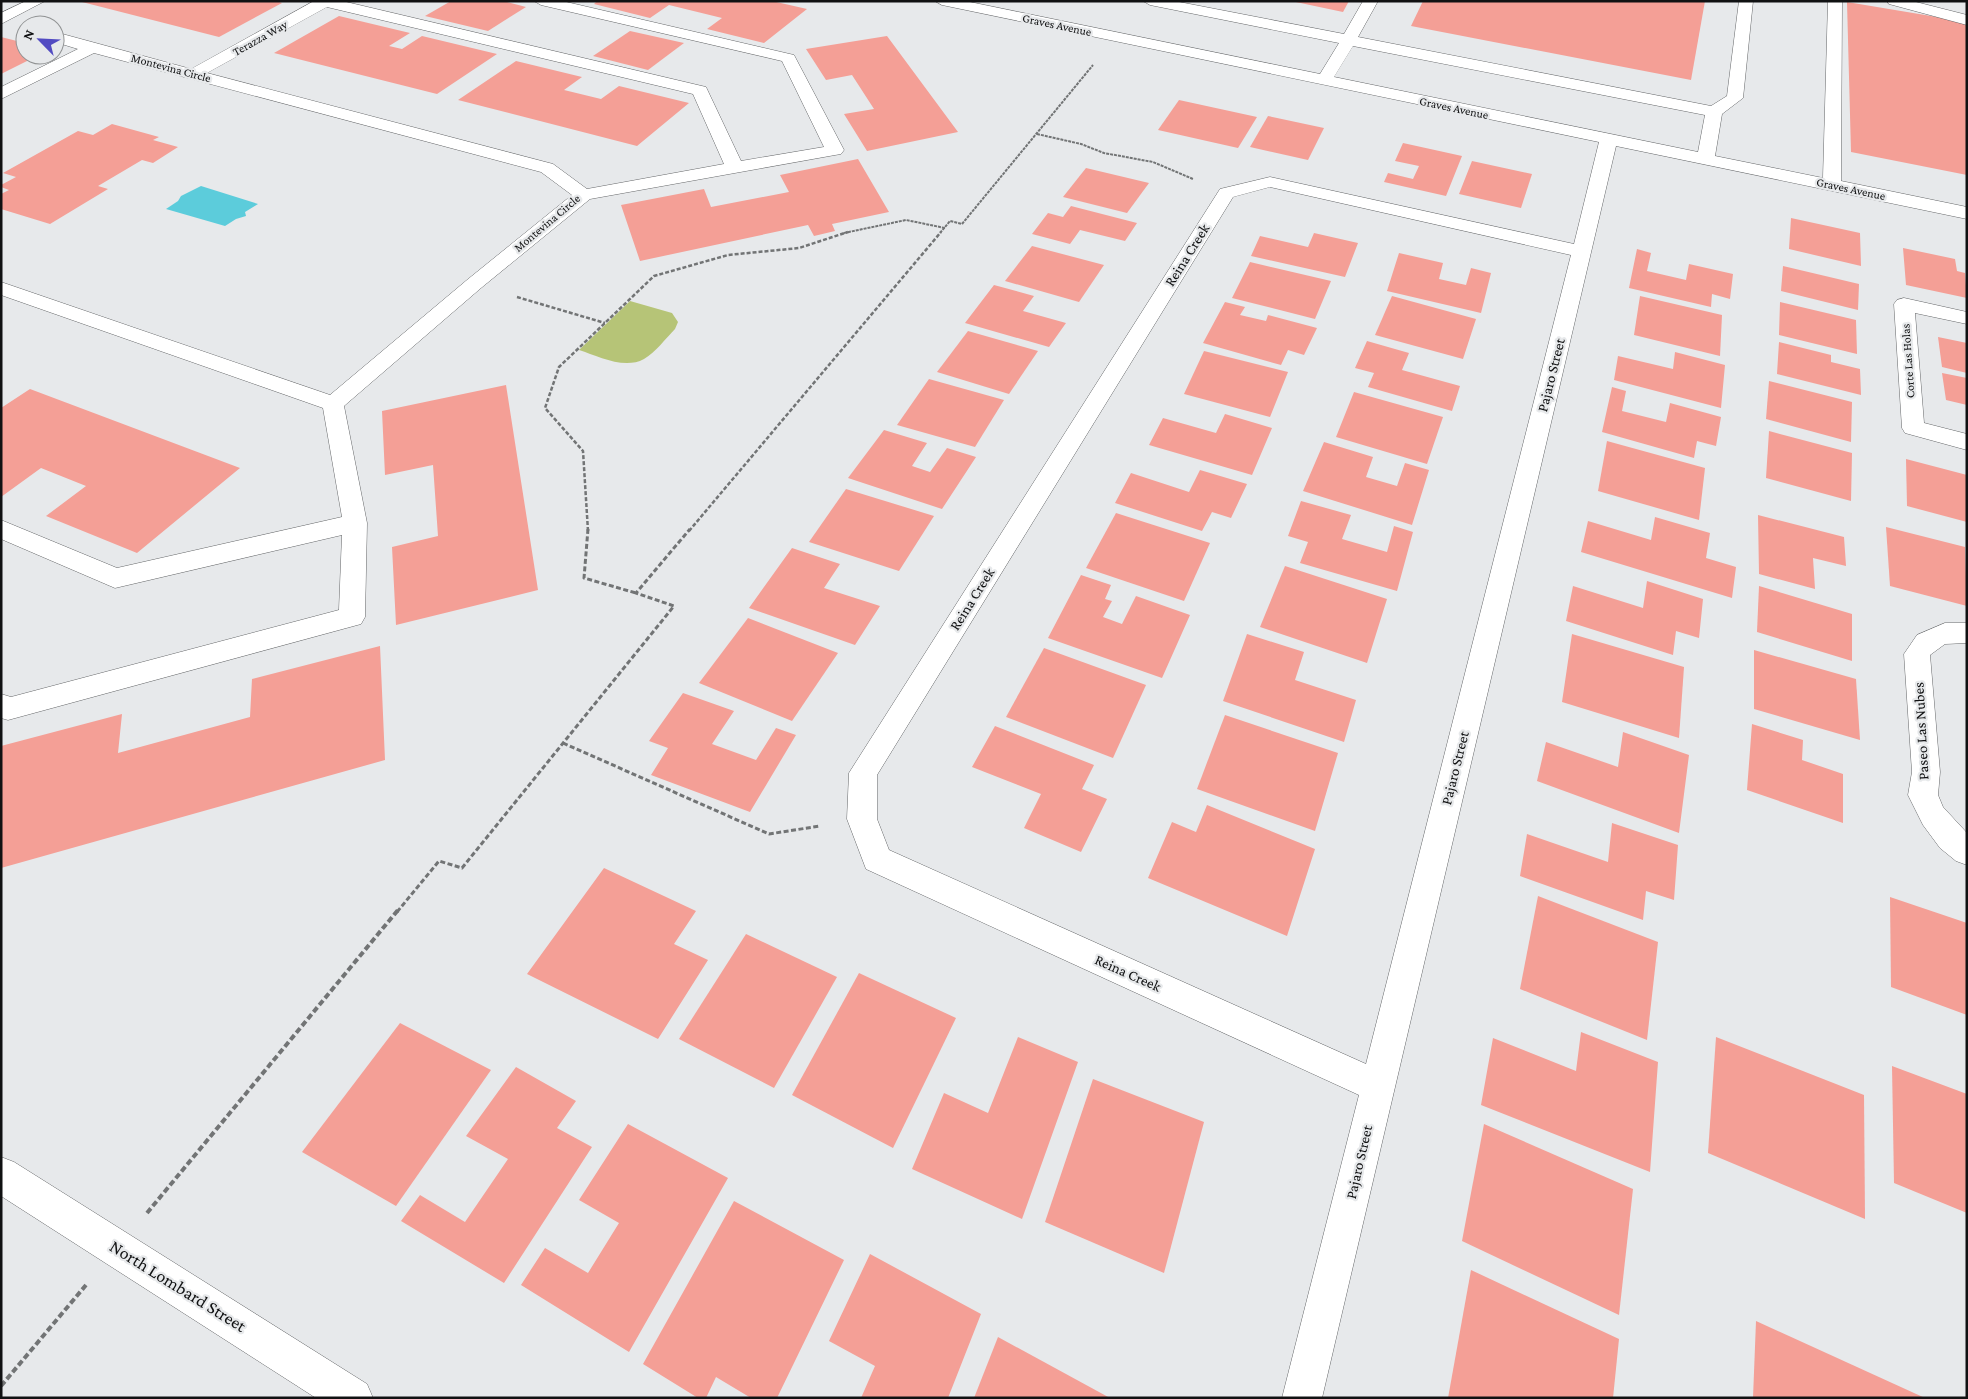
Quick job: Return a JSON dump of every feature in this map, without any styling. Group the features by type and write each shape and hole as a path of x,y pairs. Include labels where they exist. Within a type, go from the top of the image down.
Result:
{"street":[{"path":"1,20 38,1"},
{"path":"541,1 788,58 835,150 584,196"},
{"name":"Graves Avenue","path":"942,1 1967,213"},
{"path":"1150,1 1714,112 1735,98 1746,1"},
{"path":"1324,81 1371,1"},
{"path":"1832,185 1835,1"},
{"path":"1894,1 1967,20"},
{"path":"324,2 700,91 735,167"},
{"name":"Terazza Way","path":"194,74 324,2"},
{"path":"1,20 15,25"},
{"name":"Montevina Circle","path":"65,40 547,168 584,196 474,284 333,404"},
{"path":"1,94 92,48"},
{"path":"1706,159 1714,112"},
{"name":"Pajaro Street","path":"1302,1398 1609,139"},
{"path":"1226,193 1270,182 1582,252"},
{"name":"Reina Creek","path":"1226,193 863,773 862,819 878,859 1377,1086"},
{"path":"1,288 333,404 355,523 352,617 8,709 1,706"},
{"name":"Corte Las Holas","path":"1967,318 1904,304 1913,428 1967,442"},
{"path":"1,529 115,578 355,523"},
{"name":"Paseo Las Nubes","path":"1967,634 1955,632 1936,636 1922,645 1917,654 1926,772 1923,795 1933,816 1951,839 1967,851"},
{"name":"North Lombard Street","path":"1,1175 353,1398"}],"path":[{"path":"636,593 950,221 962,224 1115,38"},
{"path":"1036,134 1081,144 1104,153 1152,162 1226,193"},
{"path":"1,1386 439,861 462,868 674,606 584,578 588,540 583,451 545,408 559,367 654,276 728,255 799,248 850,231 906,220 945,228"},
{"path":"474,284 605,323"},
{"path":"563,743 769,834 862,819"}],"green space":[{"path":"630,301 672,313 678,322 675,329 652,353 636,362 620,363 579,350"}],"water":[{"path":"201,186 258,204 245,212 246,216 236,219 225,226 166,209 178,201 181,196"}],"building":[{"path":"276,1 282,3 219,37 82,2"},
{"path":"451,1 503,1 526,7 488,31 425,16"},
{"path":"597,1 772,1 807,9 764,43 707,29 722,18 669,5 650,18 594,4"},
{"path":"1291,1 1349,1 1343,12"},
{"path":"1423,1 1705,1 1691,80 1411,26"},
{"path":"1847,2 1967,22 1967,175 1851,152"},
{"path":"339,16 410,33 389,46 402,49 422,36 497,54 437,94 274,53"},
{"path":"630,31 684,43 648,70 593,56"},
{"path":"887,36 958,132 867,151 844,114 874,109 852,75 826,80 806,49"},
{"path":"1,37 15,40 15,65 19,65 1,74"},
{"path":"516,61 582,77 564,90 601,99 619,86 689,103 637,146 458,100"},
{"path":"1179,100 1257,117 1238,148 1158,130"},
{"path":"1268,116 1324,128 1308,160 1250,147"},
{"path":"112,124 159,137 153,140 178,147 153,163 142,160 98,186 108,189 50,224 1,209 1,194 9,190 1,187 1,185 16,177 3,173 78,131 93,135"},
{"path":"1403,143 1462,156 1446,196 1384,182 1388,173 1413,179 1419,166 1395,161"},
{"path":"858,159 889,212 832,224 835,231 814,236 808,225 640,261 621,205 704,189 711,207 789,192 780,175"},
{"path":"1472,161 1532,174 1521,208 1459,194"},
{"path":"1086,168 1149,183 1127,213 1063,197"},
{"path":"1071,206 1137,223 1125,241 1080,230 1070,244 1032,234 1048,213 1063,217"},
{"path":"1791,218 1860,233 1861,266 1789,249"},
{"path":"1314,233 1358,243 1345,277 1251,256 1260,236 1308,247"},
{"path":"1032,246 1104,265 1079,302 1005,281"},
{"path":"1903,248 1955,259 1957,271 1965,273 1967,298 1906,285"},
{"path":"1637,249 1651,253 1647,271 1686,280 1689,264 1733,274 1730,299 1712,294 1711,307 1629,288"},
{"path":"1399,253 1443,263 1439,279 1466,285 1471,268 1491,273 1481,313 1387,291"},
{"path":"1250,262 1331,281 1315,319 1232,298"},
{"path":"1783,266 1859,284 1858,310 1781,291"},
{"path":"994,285 1034,296 1023,311 1066,323 1049,347 965,323"},
{"path":"1392,296 1476,319 1463,359 1375,335"},
{"path":"1640,296 1722,315 1720,356 1634,335"},
{"path":"1225,302 1245,307 1240,315 1266,321 1268,315 1317,328 1304,355 1288,350 1281,365 1203,343"},
{"path":"1780,302 1856,320 1857,354 1779,335"},
{"path":"968,331 1038,351 1009,394 937,372"},
{"path":"1938,337 1967,343 1967,373 1942,367"},
{"path":"1367,341 1409,353 1402,370 1460,386 1452,411 1368,387 1374,373 1355,368"},
{"path":"1779,342 1831,355 1831,362 1860,369 1861,395 1777,374"},
{"path":"1204,351 1288,372 1270,417 1184,394"},
{"path":"1675,352 1725,365 1721,408 1614,380 1618,356 1673,369"},
{"path":"1942,373 1967,378 1967,405 1946,400"},
{"path":"929,379 1004,400 975,447 897,425"},
{"path":"1769,381 1852,402 1851,442 1766,419"},
{"path":"506,385 538,590 396,625 392,547 438,536 433,465 385,475 382,411"},
{"path":"1612,387 1626,391 1622,411 1666,422 1670,403 1721,417 1716,446 1697,441 1694,458 1602,432"},
{"path":"30,389 240,468 137,553 46,516 86,486 41,468 1,497 1,408"},
{"path":"1354,392 1443,417 1427,464 1336,437"},
{"path":"1225,414 1272,428 1252,475 1149,445 1163,418 1216,433"},
{"path":"884,430 927,443 912,466 930,472 947,448 976,457 942,509 848,478"},
{"path":"1769,431 1852,453 1851,501 1766,478"},
{"path":"1607,441 1705,468 1699,520 1598,491"},
{"path":"1324,442 1373,457 1366,477 1397,486 1405,463 1429,470 1412,525 1303,491"},
{"path":"1906,459 1967,475 1967,522 1907,506"},
{"path":"1200,470 1247,484 1231,518 1212,512 1202,531 1115,503 1131,473 1189,492"},
{"path":"846,489 934,516 899,571 809,542"},
{"path":"1301,501 1351,515 1342,539 1387,552 1394,526 1413,532 1397,591 1300,563 1308,542 1288,536"},
{"path":"1116,513 1210,543 1184,601 1086,568"},
{"path":"1758,515 1844,537 1846,566 1813,558 1815,589 1759,574"},
{"path":"1655,517 1710,533 1706,558 1736,567 1732,598 1581,552 1588,521 1651,540"},
{"path":"1886,527 1965,547 1967,606 1890,586"},
{"path":"792,548 840,564 824,588 880,606 855,645 749,608"},
{"path":"1285,566 1387,599 1367,663 1260,627"},
{"path":"1081,575 1111,585 1105,599 1112,601 1103,617 1122,624 1136,596 1190,615 1162,678 1048,638"},
{"path":"1647,581 1703,599 1699,638 1676,631 1673,655 1566,621 1573,586 1643,608"},
{"path":"1759,586 1852,614 1852,661 1757,632"},
{"path":"748,618 838,653 792,721 699,683"},
{"path":"1247,634 1304,652 1295,680 1356,700 1344,742 1223,701"},
{"path":"1572,634 1684,667 1679,738 1562,702"},
{"path":"380,646 385,760 1,868 1,746 122,714 118,753 250,717 252,679"},
{"path":"1044,648 1146,685 1113,758 1006,717"},
{"path":"1754,650 1856,679 1860,740 1754,709"},
{"path":"683,693 734,711 712,744 756,760 776,728 796,735 750,812 651,775 668,748 649,741"},
{"path":"1225,715 1338,753 1315,831 1197,789"},
{"path":"1752,724 1803,740 1802,760 1843,774 1843,823 1747,790"},
{"path":"995,726 1094,765 1082,789 1107,799 1081,852 1024,828 1041,794 972,767"},
{"path":"1623,732 1689,755 1679,833 1537,781 1546,742 1618,767"},
{"path":"1207,805 1315,849 1287,936 1148,878 1172,822 1196,832"},
{"path":"1612,823 1678,845 1674,900 1646,891 1643,920 1520,876 1527,834 1608,862"},
{"path":"604,868 696,911 674,944 708,960 658,1039 527,974"},
{"path":"1538,896 1658,942 1647,1040 1520,989"},
{"path":"1890,897 1967,923 1967,1015 1891,987"},
{"path":"746,934 837,977 774,1088 679,1039"},
{"path":"859,973 956,1018 893,1148 792,1095"},
{"path":"400,1023 491,1070 396,1206 302,1152"},
{"path":"1581,1032 1658,1062 1650,1172 1481,1105 1493,1038 1576,1071"},
{"path":"1018,1037 1078,1062 1022,1219 912,1169 944,1093 988,1113"},
{"path":"1716,1037 1864,1095 1865,1219 1708,1153"},
{"path":"1892,1066 1967,1094 1967,1213 1894,1183"},
{"path":"516,1067 576,1101 557,1128 592,1147 504,1283 401,1221 420,1195 465,1222 508,1159 466,1136"},
{"path":"1093,1079 1204,1122 1164,1273 1045,1222"},
{"path":"628,1124 728,1178 629,1352 521,1285 545,1248 588,1273 619,1223 579,1200"},
{"path":"1484,1124 1633,1189 1619,1315 1462,1241"},
{"path":"734,1201 844,1260 777,1398 751,1398 716,1377 706,1398 698,1398 643,1364"},
{"path":"870,1254 981,1314 948,1398 861,1398 875,1366 829,1341"},
{"path":"1471,1270 1619,1339 1613,1398 1448,1398"},
{"path":"1756,1321 1925,1398 1753,1398"},
{"path":"998,1337 1110,1398 974,1398"}]}
